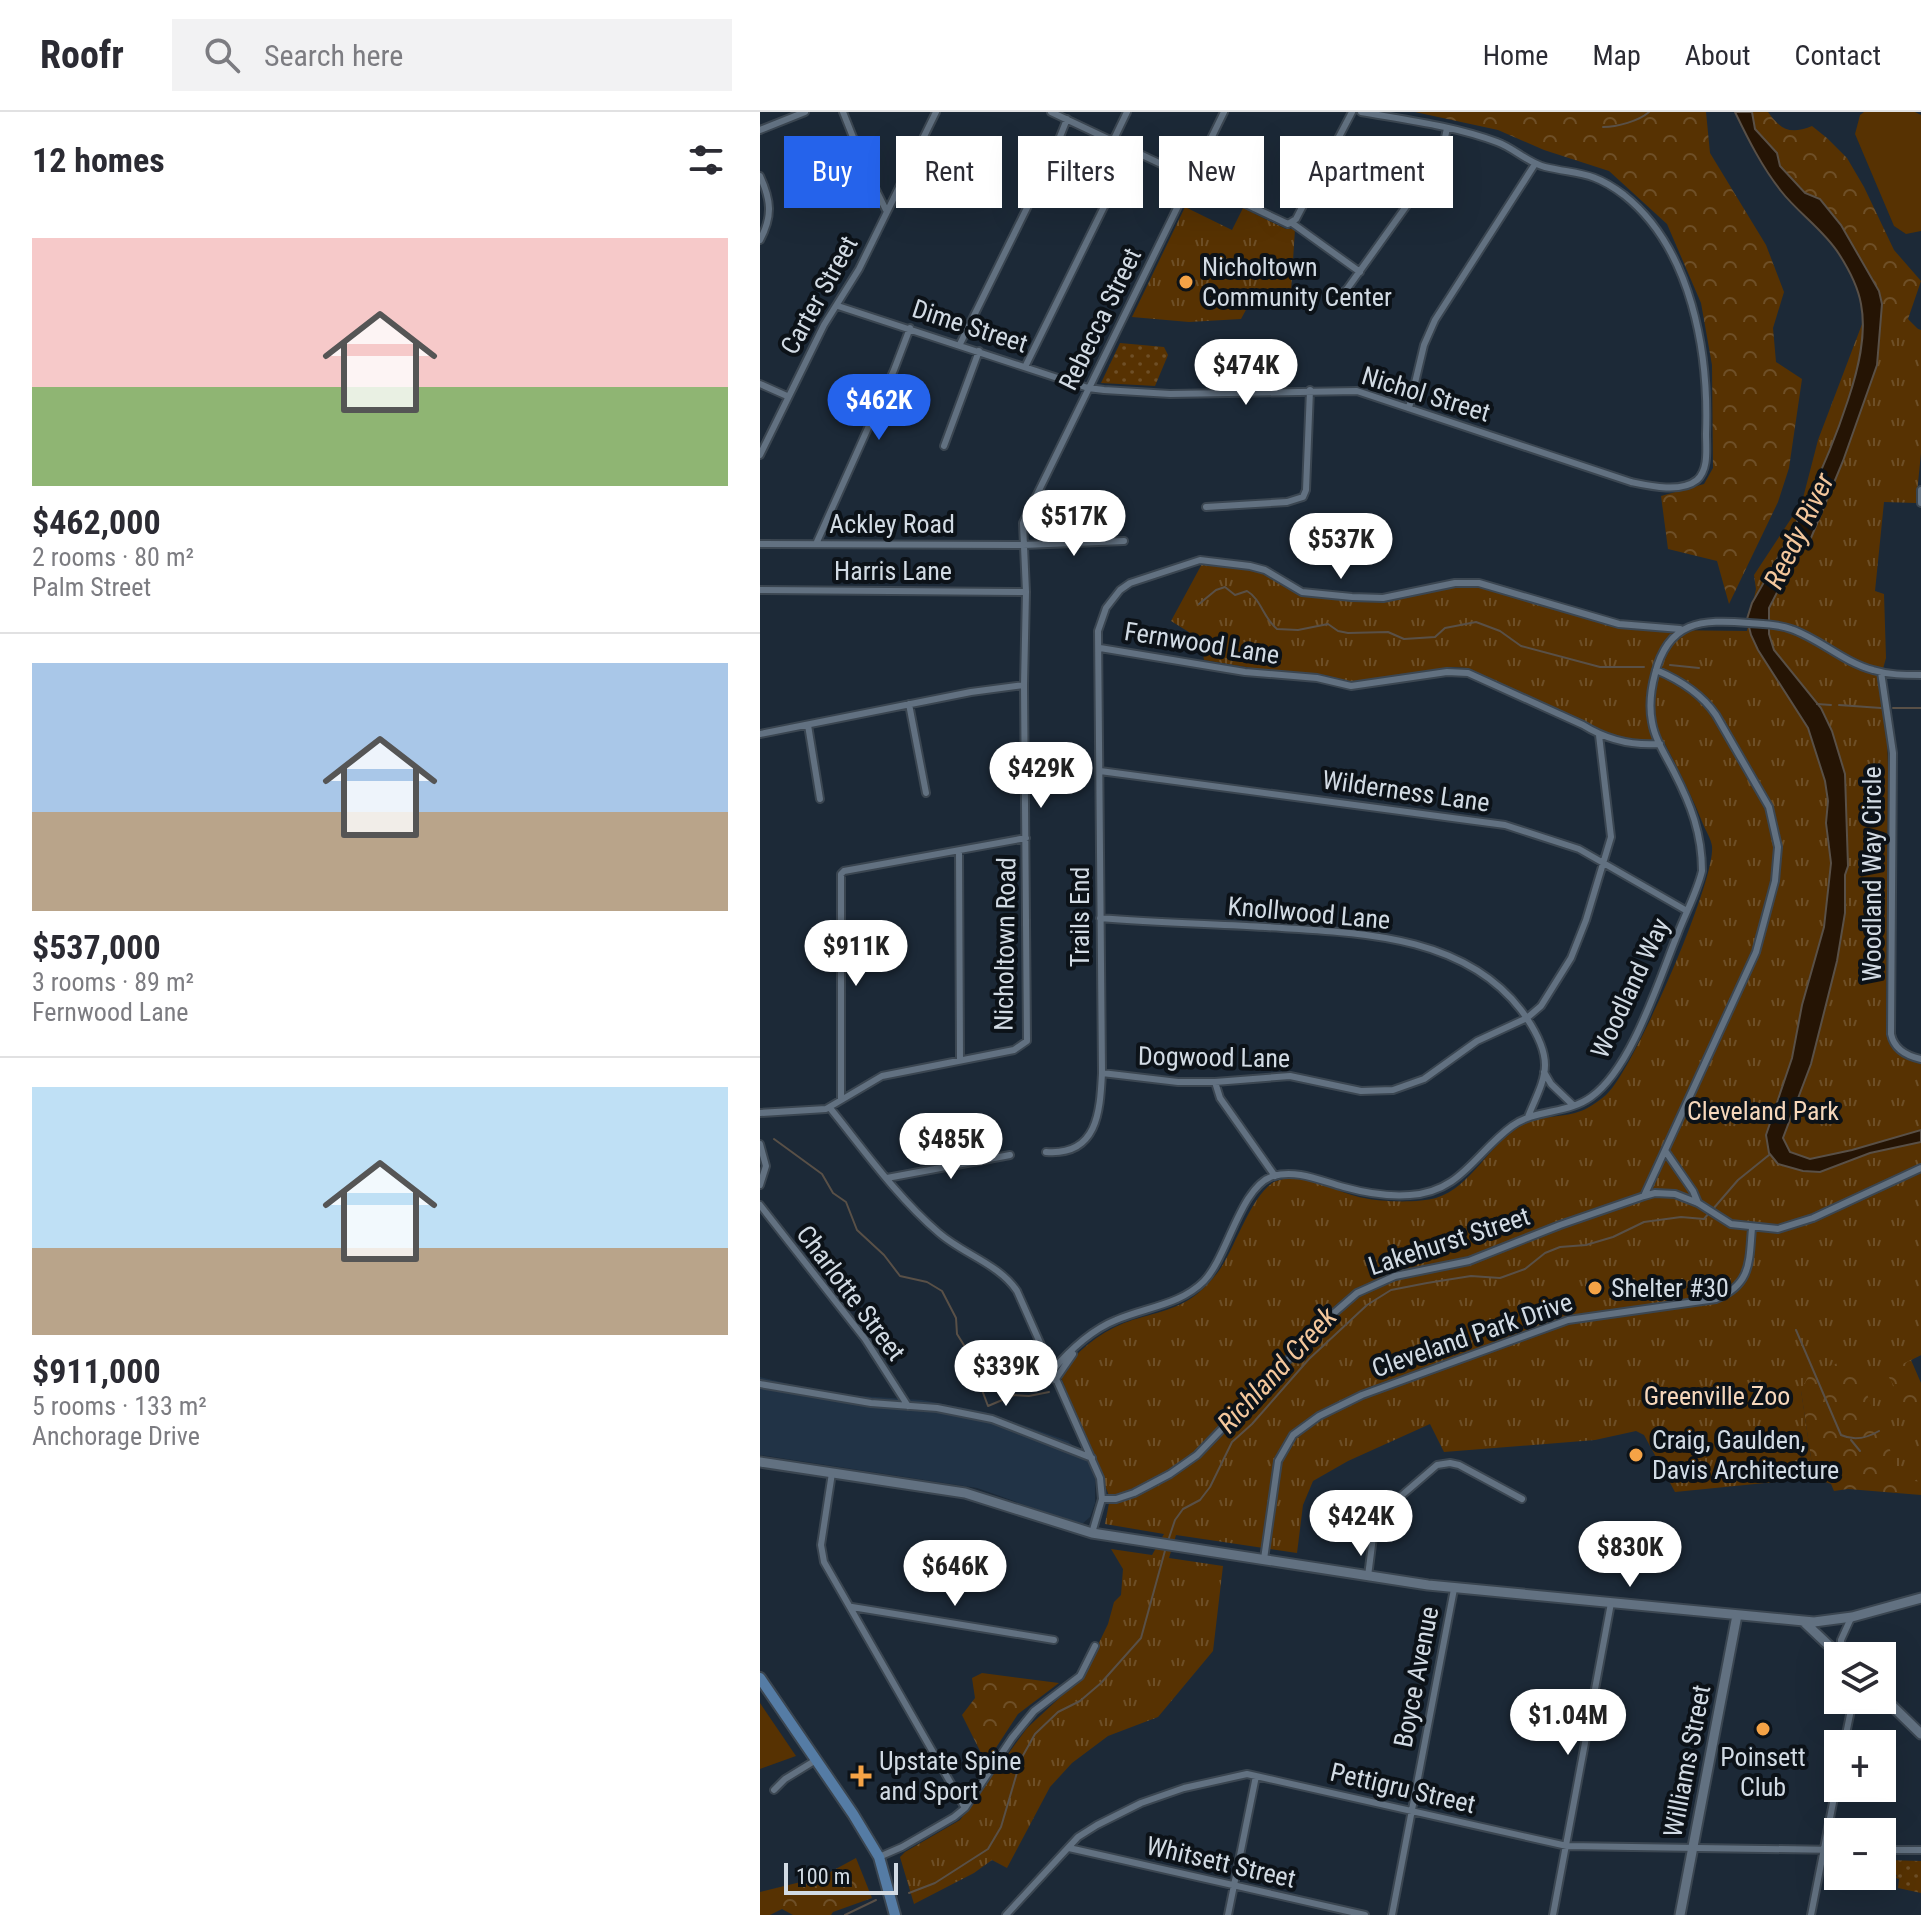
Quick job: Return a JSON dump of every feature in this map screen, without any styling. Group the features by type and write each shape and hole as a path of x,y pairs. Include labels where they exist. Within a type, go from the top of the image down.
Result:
{"main road":[{"path":"760,1678 879,1857 895,1915"}],"street":[{"path":"760,130 805,112"},
{"path":"843,112 886,210"},
{"name":"Carter Street","path":"760,455 787,396 824,325 838,306 936,112"},
{"path":"1051,112 1103,136"},
{"path":"1115,136 1127,112"},
{"name":"Rebecca Street","path":"1212,136 1224,112"},
{"path":"1292,223 1352,112"},
{"path":"1361,112 1447,128 1499,142 1535,164 1435,320 1424,345 1409,408"},
{"path":"960,344 1052,157 1067,119"},
{"path":"1334,301 1360,272 1439,160 1447,128"},
{"name":"Nichol Street","path":"1088,388 1170,394 1357,391 1631,482 1675,486 1689,484 1696,480 1705,466 1707,408 1697,320 1676,265 1656,230 1625,197 1588,174 1535,164"},
{"path":"760,176 770,213 760,240"},
{"path":"1026,365 1104,208"},
{"name":"Rebecca Street","path":"1023,545 1026,515 1177,208"},
{"path":"1251,208 1283,223 1292,223 1360,272"},
{"name":"Dime Street","path":"838,306 1026,365 1088,388"},
{"path":"816,544 910,328"},
{"path":"944,446 979,351"},
{"path":"760,384 787,396"},
{"path":"1206,507 1287,502 1303,497 1306,490 1310,390"},
{"path":"1921,490 1921,503"},
{"name":"Ackley Road","path":"760,544 1023,545 1124,541"},
{"name":"Nicholtown Road","path":"960,1059 1014,1050 1024,1045 1028,1035 1024,685 1026,592 1023,545"},
{"name":"Fernwood Lane","path":"1660,744 1636,745 1599,735 1468,673 1447,672 1351,686 1317,678 1245,672 1100,648 1101,619 1112,596 1120,590 1142,579 1208,559 1265,570 1294,589 1314,594 1383,598 1455,583 1479,583 1619,624 1683,629"},
{"name":"Harris Lane","path":"760,590 1026,592"},
{"name":"Woodland Way","path":"1275,1176 1313,1177 1380,1195 1432,1192 1460,1177 1496,1138 1514,1124 1593,1096 1615,1072 1644,1017 1702,871 1702,845 1687,799 1660,744 1651,712 1656,670 1668,641 1683,629 1706,623 1775,625 1792,629 1853,662 1881,672 1921,675"},
{"path":"1654,626 1668,641"},
{"name":"Trails End","path":"1046,1152 1069,1149 1090,1134 1099,1116 1102,1073 1100,648"},
{"path":"1644,1196 1756,952 1775,881 1778,847 1769,807 1708,703 1688,686 1656,670"},
{"name":"Woodland Way Circle","path":"1881,672 1893,753 1891,1034 1892,1040 1902,1051 1921,1059"},
{"path":"760,734 1024,685"},
{"path":"909,704 926,793"},
{"path":"808,725 820,799"},
{"name":"Dogwood Lane","path":"1102,1073 1178,1082 1290,1076 1361,1091 1401,1088 1437,1071 1477,1041 1527,1018 1541,1006 1571,958 1605,861 1612,826 1599,735"},
{"name":"Wilderness Lane","path":"1100,771 1505,825 1560,841 1605,861 1687,911"},
{"path":"841,1099 841,874 1026,838"},
{"path":"760,1113 830,1108 882,1076 960,1059 959,851"},
{"name":"Knollwood Lane","path":"1100,918 1343,932 1384,937 1439,952 1469,966 1512,999 1527,1018 1542,1050 1544,1072 1551,1084 1573,1105"},
{"path":"1528,1117 1544,1072"},
{"path":"1051,1372 1064,1356 1106,1325 1174,1300 1201,1284 1211,1272 1254,1192 1265,1180 1275,1176 1220,1098 1215,1082"},
{"path":"830,1108 887,1178 938,1232 1012,1284 1100,1478 1102,1499 1092,1533"},
{"path":"760,1144 766,1166 760,1185"},
{"path":"1666,1152 1701,1205 1731,1224 1752,1228 1778,1229 1800,1224 1921,1168"},
{"path":"887,1178 1010,1155"},
{"name":"Lakehurst Street","path":"1102,1499 1116,1499 1134,1493 1197,1455 1326,1320 1357,1293 1395,1276 1469,1261 1560,1225 1655,1193 1675,1194 1701,1205"},
{"name":"Charlotte Street","path":"760,1205 865,1339 908,1406"},
{"name":"Cleveland Park Drive","path":"1264,1559 1278,1461 1293,1435 1335,1407 1551,1325 1584,1316 1716,1299 1732,1291 1747,1273 1752,1228"},
{"path":"1055,1380 1074,1350"},
{"path":"760,1384 809,1394 992,1419 1092,1458"},
{"path":"760,1462 965,1493 1092,1533 1454,1589 1803,1621 1852,1617 1921,1598"},
{"path":"1368,1576 1374,1529 1379,1515 1437,1465 1459,1465 1522,1499"},
{"path":"832,1473 821,1553 824,1562 965,1808"},
{"name":"Boyce Avenue","path":"1392,1915 1454,1589"},
{"path":"1553,1915 1611,1603"},
{"path":"852,1607 1054,1640"},
{"name":"Williams Street","path":"1680,1915 1737,1615"},
{"path":"1841,1642 1852,1617"},
{"path":"1803,1621 1825,1642"},
{"path":"879,1857 898,1849 965,1808 1012,1738 1034,1711 1080,1676 1095,1646"},
{"path":"1896,1710 1921,1734"},
{"path":"774,1790 785,1779 816,1760"},
{"name":"Pettigru Street","path":"1006,1915 1078,1837 1097,1825 1141,1803 1234,1775 1256,1776 1567,1846 1824,1849"},
{"path":"1228,1915 1256,1776"},
{"name":"Whitsett Street","path":"1069,1848 1365,1915"},
{"path":"1811,1915 1824,1849"},
{"path":"1896,1850 1921,1850"}],"shaded area":[{"path":"760,1377 831,1394 922,1400 985,1412 1068,1441 1088,1460 1095,1479 1095,1503 1090,1517 1081,1525 977,1488 760,1455"}],"green space":[{"path":"1415,112 1706,112 1710,153 1766,245 1784,292 1773,328 1776,362 1802,379 1789,468 1778,502 1729,604 1717,561 1668,549 1661,496 1704,484 1713,468 1712,365 1701,303 1667,224 1609,171 1544,150 1498,130"},
{"path":"1752,112 1768,112 1787,129 1812,126 1847,158 1894,250 1921,281 1908,319 1921,332 1921,391 1878,365 1882,316 1879,291 1841,225 1820,199 1805,193 1779,166 1768,143 1755,129"},
{"path":"1864,112 1915,112 1921,115 1921,231 1906,234 1894,226 1855,134 1860,115"},
{"path":"1185,208 1232,230 1243,208 1286,229 1295,229 1290,308 1254,295 1241,319 1189,322 1132,317"},
{"name":"Cleveland Park","path":"1867,311 1921,330 1921,453 1916,503 1884,502 1875,591 1884,594 1886,658 1879,683 1887,736 1888,769 1886,1034 1899,1054 1921,1064 1921,1355 1886,1372 1921,1434 1921,1482 1902,1479 1852,1358 1810,1373 1801,1390 1814,1478 1675,1492 1644,1435 1636,1431 1595,1440 1444,1452 1430,1424 1348,1461 1313,1481 1303,1505 1297,1553 1176,1535 1169,1558 1223,1566 1213,1651 1158,1717 1108,1736 1072,1763 1050,1787 1007,1868 992,1860 974,1873 914,1904 900,1857 960,1820 1027,1728 1083,1676 1108,1624 1114,1602 1121,1595 1123,1569 1111,1549 1152,1555 1164,1534 1105,1524 1110,1498 1060,1375 1066,1367 1088,1344 1105,1333 1124,1323 1162,1312 1200,1292 1224,1262 1259,1196 1276,1181 1309,1181 1380,1200 1429,1200 1460,1184 1500,1142 1522,1125 1581,1111 1604,1097 1635,1051 1671,975 1710,866 1711,841 1664,742 1617,737 1601,731 1468,668 1452,667 1352,682 1325,675 1264,670 1204,660 1200,639 1171,621 1203,562 1261,570 1295,592 1311,595 1383,601 1442,588 1475,585 1595,620 1661,630 1747,631 1756,589 1754,575 1802,502 1818,440"},
{"path":"1120,343 1164,347 1168,355 1155,386 1101,383"},
{"path":"1772,1287 1921,1355 1911,1360 1921,1383 1921,1495 1848,1489 1834,1491 1831,1484 1814,1478 1801,1391"},
{"path":"982,1673 1059,1683 1018,1714 986,1763 962,1715 975,1698 972,1678"},
{"path":"760,1703 796,1756 760,1769"},
{"path":"856,1858 872,1898 831,1915 793,1915 782,1909 770,1915 760,1915 760,1892 821,1877"},
{"path":"1896,1860 1921,1861 1921,1893 1898,1888"}],"water":[{"name":"Reedy River","path":"1735,112 1752,112 1755,129 1777,153 1780,166 1805,193 1820,199 1841,225 1879,291 1882,304 1877,365 1843,461 1811,538 1787,573 1769,608 1769,634 1774,650 1821,708 1832,731 1845,774 1848,866 1845,875 1845,913 1837,961 1811,1064 1783,1138 1790,1152 1810,1159 1921,1130 1921,1142 1870,1153 1820,1172 1778,1164 1769,1153 1766,1135 1792,1058 1802,1005 1824,927 1831,863 1826,823 1828,801 1808,728 1758,650 1747,619 1752,603 1806,504 1839,427 1858,365 1863,316 1855,284 1839,254 1774,182"}],"waterway":[{"path":"1603,127 1628,123 1649,112"},
{"path":"1199,604 1216,590 1225,587 1235,595 1247,591 1252,595 1277,629 1298,630 1328,624 1348,633 1388,632 1404,639 1435,637 1445,628 1476,622 1500,631 1521,646 1600,667 1644,667"},
{"path":"1670,665 1699,668"},
{"path":"1817,704 1831,705"},
{"path":"1839,705 1881,708"},
{"path":"1893,708 1921,708"},
{"path":"774,1139 822,1174 833,1193 846,1202 857,1230 884,1255 900,1276 927,1282 942,1291 956,1318 957,1334 967,1350 988,1406 1014,1395 1049,1392"},
{"name":"Richland Creek","path":"1713,1209 1738,1180 1769,1155"},
{"name":"Richland Creek","path":"1168,1541 1175,1520 1183,1509 1200,1500 1210,1487 1232,1442 1252,1424 1309,1359 1367,1305 1391,1290 1471,1276 1500,1278 1525,1269 1545,1253 1560,1247 1586,1245 1613,1237 1644,1222 1681,1217 1704,1219 1709,1213"},
{"path":"1796,1330 1841,1435 1860,1438 1879,1431"},
{"path":"1851,1440 1860,1451"},
{"name":"Richland Creek","path":"909,1893 935,1883 988,1849 1001,1827 1021,1759 1035,1734 1058,1712 1080,1701 1101,1683 1141,1638 1166,1547"},
{"name":"Richland Creek","path":"845,1915 876,1900"}],"place":[{"name":"Nicholtown Community Center","path":"1186,282"},
{"name":"Shelter #30","path":"1595,1288"},
{"name":"Craig, Gaulden, Davis Architecture","path":"1636,1455"},
{"name":"Poinsett Club","path":"1763,1729"},
{"name":"Upstate Spine and Sport","path":"861,1776"}],"park label":[{"name":"Greenville Zoo","path":"1717,1396"}]}
